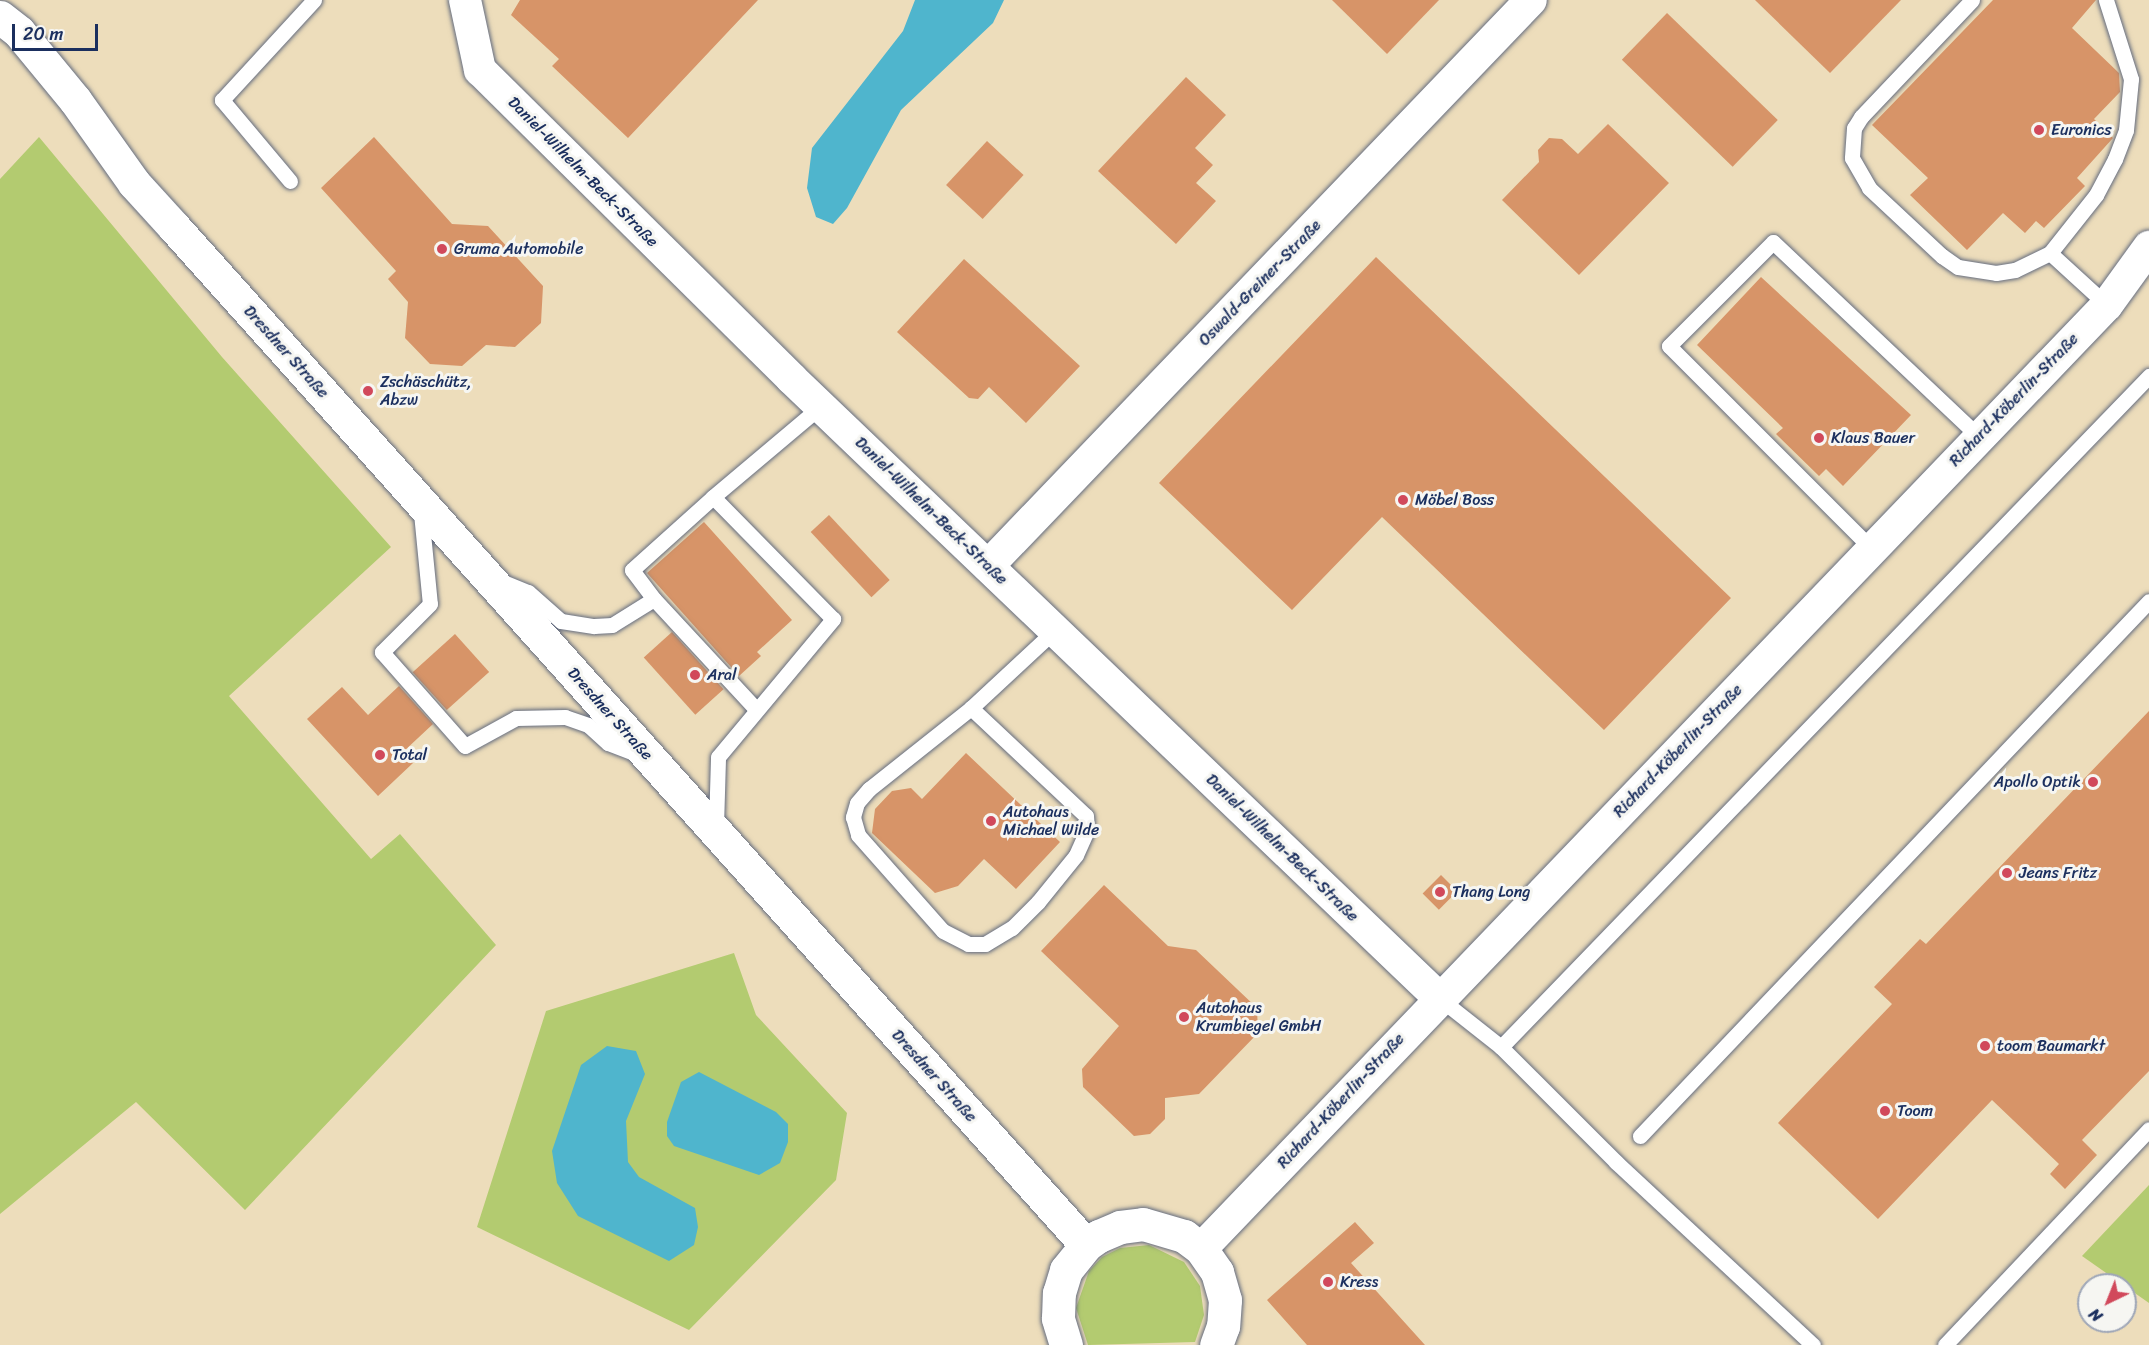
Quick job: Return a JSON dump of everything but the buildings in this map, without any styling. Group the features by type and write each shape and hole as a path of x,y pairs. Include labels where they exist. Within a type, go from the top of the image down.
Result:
{"main road":[{"name":"Dresdner Straße","path":"0,17 19,32 75,100 134,183"},
{"name":"Dresdner Straße","path":"0,35 70,122 134,183 1086,1245"},
{"path":"1066,1345 1058,1318 1059,1293 1066,1270 1086,1245 1120,1227 1143,1224 1166,1228 1201,1249 1217,1272 1225,1300 1223,1326 1216,1345"}],"street":[{"name":"Daniel-Wilhelm-Beck-Straße","path":"465,0 480,70 821,406 1439,998"},
{"name":"Oswald-Greiner-Straße","path":"988,566 1531,0"},
{"name":"Richard-Köberlin-Straße","path":"1201,1249 1978,436 2107,305 2149,247"}],"lane":[{"path":"290,181 222,100 314,0"},
{"path":"1972,0 1861,117 1852,136 1852,158 1869,188 1958,267 1996,273 2014,270 2050,253 2096,195 2126,130 2131,79 2106,0"},
{"path":"1872,549 1669,346 1773,242 1978,436"},
{"path":"2050,253 2107,305"},
{"path":"1501,1047 2149,376"},
{"path":"756,709 654,599 632,570 713,497 821,406"},
{"path":"713,497 833,619 718,757 716,832"},
{"path":"419,502 428,549 430,604 382,652 465,746 516,718 565,717 588,725 608,743 652,760"},
{"path":"483,573 528,592 561,621 594,626 612,625 654,599"},
{"path":"1640,1136 2149,601"},
{"path":"971,708 1086,816 1087,830 1077,855 1032,909 1012,928 985,944 968,944 943,931 858,835 853,817 856,803 869,789 971,708 1055,630"},
{"path":"1439,998 1501,1047 1607,1154 1813,1345"},
{"path":"1945,1345 2149,1129"}],"green space":[{"path":"39,137 222,357 391,547 229,696 371,859 400,834 496,945 245,1210 136,1102 0,1214 0,179"},
{"path":"734,953 756,1015 847,1113 836,1180 689,1330 477,1227 546,1011"},
{"path":"2149,1185 2149,1303 2137,1295 2137,1273 2106,1273 2082,1256"},
{"path":"1149,1245 1184,1262 1200,1286 1204,1315 1195,1342 1088,1345 1076,1308 1089,1271 1102,1257 1120,1248"}],"water":[{"path":"915,0 1004,0 993,23 901,110 847,208 833,224 816,217 807,188 812,148 903,31"},
{"path":"607,1046 636,1051 645,1074 626,1121 628,1162 639,1177 695,1208 698,1227 694,1245 669,1261 578,1216 557,1183 552,1151 581,1065"},
{"path":"699,1072 776,1112 788,1124 788,1142 780,1163 759,1175 674,1146 667,1136 667,1122 681,1082"}],"place":[{"name":"Euronics","path":"2039,130"},
{"name":"Gruma Automobile","path":"442,249"},
{"name":"Zschäschütz, Abzw","path":"368,391"},
{"name":"Klaus Bauer","path":"1819,438"},
{"name":"Möbel Boss","path":"1403,500"},
{"name":"Aral","path":"695,675"},
{"name":"Total","path":"380,755"},
{"name":"Apollo Optik","path":"2093,782"},
{"name":"Autohaus Michael Wilde","path":"991,821"},
{"name":"Jeans Fritz","path":"2007,873"},
{"name":"Thang Long","path":"1440,892"},
{"name":"Autohaus Krumbiegel GmbH","path":"1184,1017"},
{"name":"toom Baumarkt","path":"1985,1046"},
{"name":"Toom","path":"1885,1111"},
{"name":"Kress","path":"1328,1282"}]}
